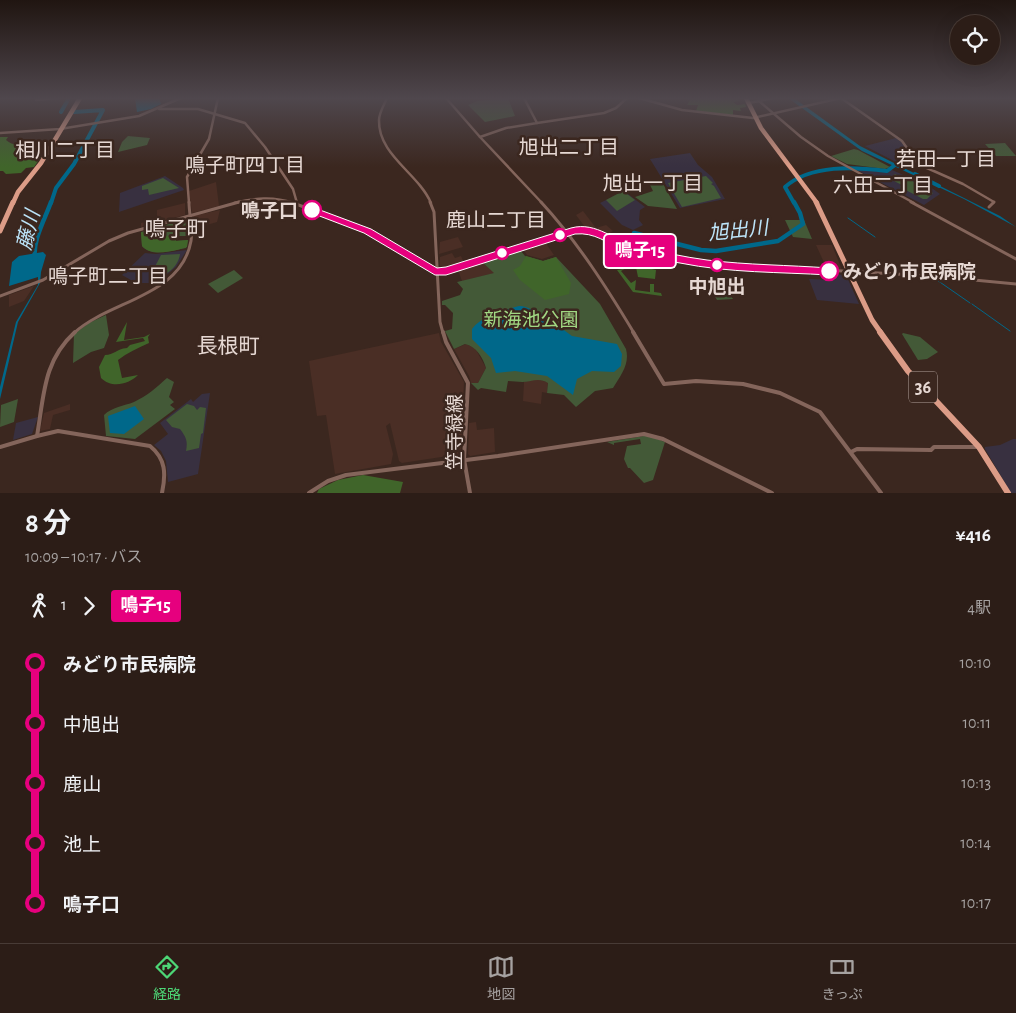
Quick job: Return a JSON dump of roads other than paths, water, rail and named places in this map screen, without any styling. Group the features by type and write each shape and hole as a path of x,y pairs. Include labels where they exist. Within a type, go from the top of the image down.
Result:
{"main road":[{"path":"0,231 14,199 41,163 66,121"},
{"name":"36","path":"755,121 800,178 819,210 872,320 906,368 977,447 1007,493"},
{"path":"0,223 12,196 42,158 61,129"}],"street":[{"path":"0,133 61,129 108,121"},
{"path":"37,436 51,367 59,347 70,335 86,323 154,288 175,271 183,261 190,248 188,177 209,139 213,121"},
{"path":"240,121 246,125 265,146 293,189 297,204"},
{"name":"笠寺緑線","path":"379,121 380,134 386,146 426,192 432,203 436,224 437,272 442,331 468,383 464,459 470,493"},
{"path":"466,121 557,219 614,299 664,384 696,381 743,384 780,393 823,415 881,493"},
{"path":"480,137 506,128 551,121"},
{"path":"783,121 823,152 972,232 1016,259"},
{"path":"874,121 902,141 918,164 963,184 994,202 989,207"},
{"path":"0,296 39,281 116,238 258,198 277,199 297,204 367,231 437,272 446,271 567,233 578,230 590,230 628,248 702,263 932,276 1016,284"},
{"path":"0,447 58,430 150,446 159,453 165,466 162,493"},
{"path":"310,493 328,481 346,474 647,434 663,439 772,493"},
{"path":"850,452 857,449 931,450 934,447 977,447"}],"water":[{"path":"820,121 826,121 860,146 1000,216 1016,227 964,199 862,151"},
{"path":"43,252 46,255 40,283 18,322 0,399 0,387 16,322 38,285 38,277 9,286 12,262 19,256"},
{"path":"519,306 542,314 572,336 617,344 622,354 621,366 614,372 592,371 577,379 573,395 547,376 515,371 496,373 491,358 472,339 472,329 487,317"},
{"path":"135,406 144,419 124,434 110,433 108,416"}],"waterway":[{"name":"藤川","path":"51,203 56,188 74,164 97,121"},
{"name":"旭出川","path":"794,203 785,187 807,174 848,168 887,171 895,165"},
{"path":"915,174 939,186"},
{"name":"藤川","path":"35,259 35,245 51,202"},
{"name":"旭出川","path":"634,233 701,250 716,251 778,241 803,224 794,202"},
{"path":"848,218 875,237"},
{"path":"934,278 970,303"},
{"path":"972,304 1010,331"}],"place":[{"name":"鳴子口","path":"312,210"},
{"name":"中旭出","path":"717,265"},
{"name":"みどり市民病院","path":"829,271"}],"district":[{"name":"旭出二丁目","path":"569,147"},
{"name":"相川二丁目","path":"65,150"},
{"name":"若田一丁目","path":"946,159"},
{"name":"鳴子町四丁目","path":"245,165"},
{"name":"旭出一丁目","path":"653,183"},
{"name":"六田二丁目","path":"883,185"},
{"name":"鹿山二丁目","path":"496,220"},
{"name":"鳴子町","path":"176,229"},
{"name":"鳴子町二丁目","path":"108,276"},
{"name":"長根町","path":"228,346"}],"park label":[{"name":"新海池公園","path":"531,319"}]}
